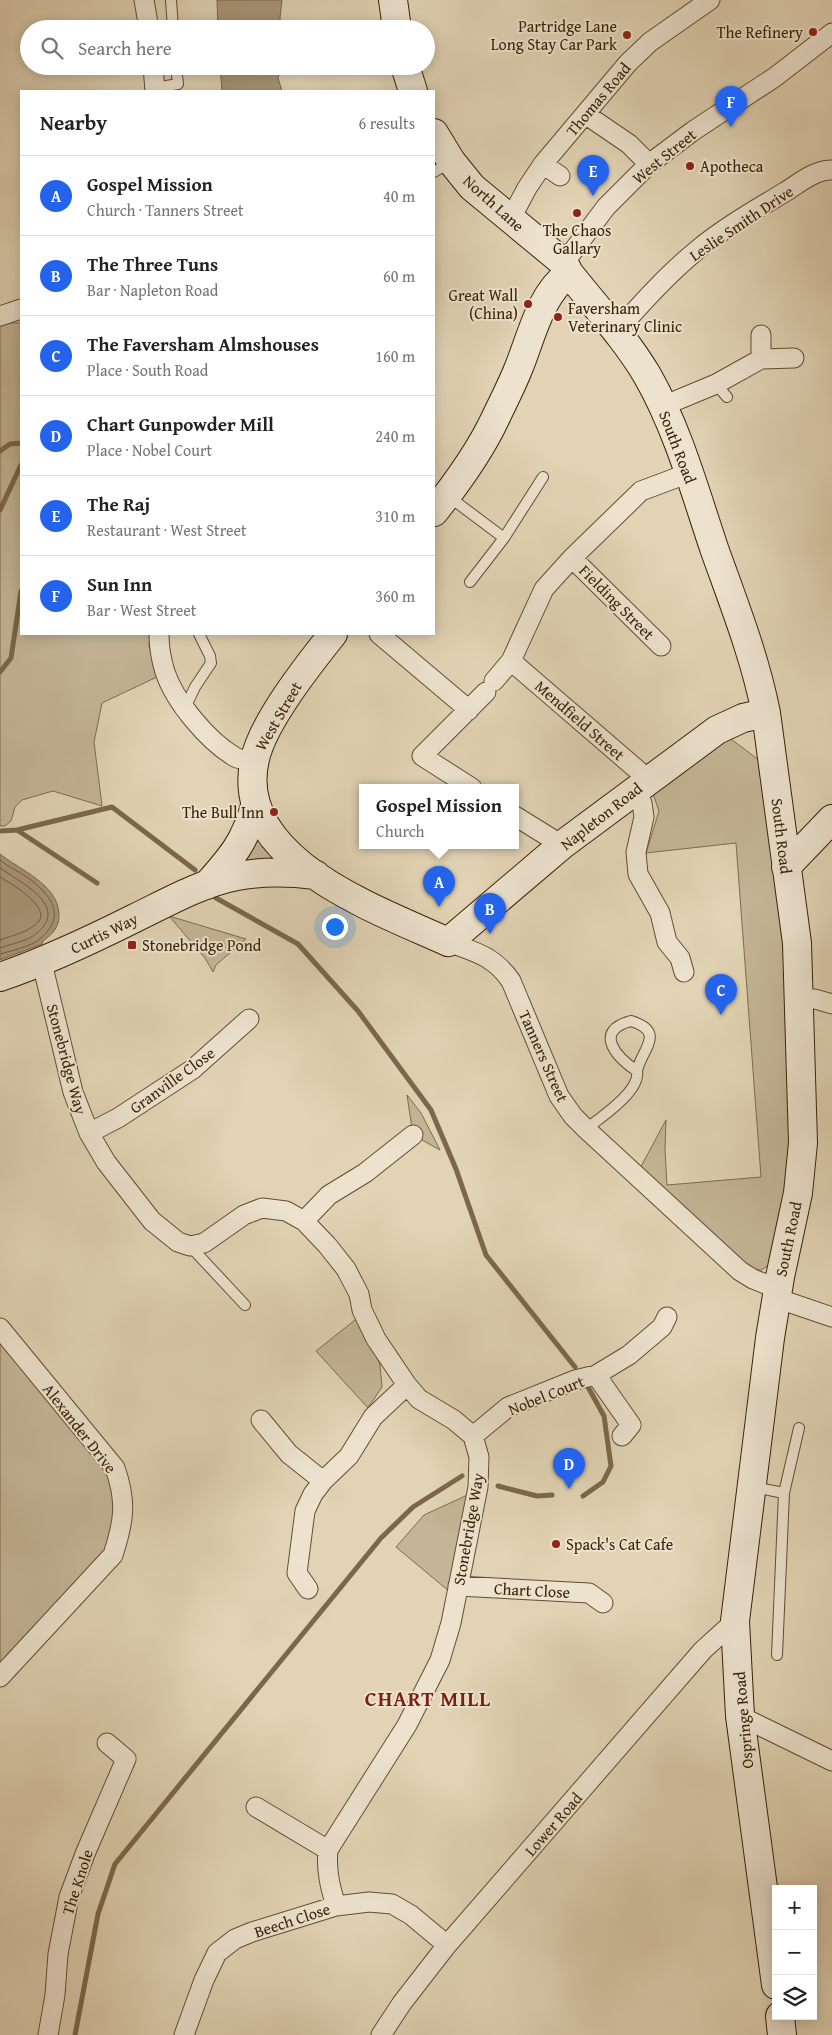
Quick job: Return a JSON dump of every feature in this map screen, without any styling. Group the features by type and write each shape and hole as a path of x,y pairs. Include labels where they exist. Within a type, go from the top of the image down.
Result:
{"main road":[{"path":"393,0 396,20"},
{"path":"408,75 413,90"},
{"name":"North Lane","path":"435,137 442,167 472,187 566,268"},
{"name":"South Road","path":"566,268 646,373 663,406 689,472 745,633 760,684 766,713 797,943 803,1143 798,1193 777,1294 756,1454"},
{"name":"West Street","path":"440,504 477,453 494,422 519,367 542,306 566,268"},
{"name":"West Street","path":"316,875 278,844 266,827 256,806 252,786 254,760 271,722 332,635"},
{"name":"Napleton Road","path":"448,942 562,845 722,726 742,718 766,713"},
{"path":"207,885 237,850 249,828 256,806"},
{"path":"786,866 832,819"},
{"name":"Curtis Way","path":"0,978 42,963 207,885 236,876 260,873 289,872 316,875"},
{"name":"Tanners Street","path":"316,875 337,891 448,942"},
{"name":"Ospringe Road","path":"756,1454 735,1621 740,1716 775,1975"},
{"path":"780,2020 782,2035"}],"street":[{"path":"144,0 147,20"},
{"name":"Thomas Road","path":"510,220 527,188 543,164 628,63 650,42 710,0"},
{"name":"West Street","path":"566,268 606,208 649,164 693,131 775,77 832,33"},
{"path":"154,75 155,90"},
{"path":"585,114 630,144 649,164"},
{"path":"543,164 560,176"},
{"name":"Leslie Smith Drive","path":"616,332 652,292 696,250 802,181 825,170 832,170"},
{"path":"0,316 20,309"},
{"path":"761,335 761,359"},
{"path":"663,406 722,390 761,359 794,358"},
{"name":"Fielding Street","path":"466,784 422,756 469,710 511,661 544,589 572,558 641,491 689,472"},
{"name":"Fielding Street","path":"572,558 661,646"},
{"path":"159,635 159,652 165,674 174,693 185,708 199,725 237,758 254,760"},
{"path":"380,635 469,710"},
{"name":"Mendfield Street","path":"511,661 641,785"},
{"path":"641,785 644,817 636,852 638,874 643,886 660,913 667,942 680,958 684,972"},
{"path":"519,818 562,845"},
{"name":"Tanners Street","path":"448,942 484,955 502,968 510,981 559,1096 586,1129 740,1271 777,1294 832,1317"},
{"name":"Stonebridge Way","path":"42,963 73,1092 89,1133 106,1162 152,1221 178,1242 190,1246"},
{"path":"799,999 818,999 832,1004"},
{"name":"Granville Close","path":"89,1133 118,1118 193,1069 249,1019"},
{"path":"304,1221 329,1195 365,1173 414,1135"},
{"path":"190,1246 204,1243 244,1215 262,1208 286,1211 304,1221 327,1245 346,1269 359,1294 362,1310 376,1339 407,1385 419,1399 454,1420 473,1436"},
{"name":"Nobel Court","path":"473,1436 508,1407 575,1380 596,1375 629,1355 662,1327 667,1317"},
{"name":"Alexander Drive","path":"0,1328 115,1468 122,1488 124,1505 121,1530 113,1555 0,1677"},
{"name":"Nobel Court","path":"596,1375 631,1426 622,1436"},
{"path":"308,1589 297,1572 305,1511 313,1494 323,1481 349,1456 373,1417 407,1385"},
{"path":"261,1420 289,1454 323,1481"},
{"name":"Stonebridge Way","path":"328,1850 407,1725 440,1660 451,1623 478,1487 479,1457 473,1436"},
{"name":"Chart Close","path":"458,1586 590,1593 603,1603"},
{"name":"Lower Road","path":"381,2035 402,2003 447,1946 703,1650 735,1621"},
{"path":"740,1716 832,1761"},
{"name":"The Knole","path":"48,2035 55,1995 58,1954 69,1898 85,1854 126,1759 107,1743"},
{"path":"256,1807 328,1850 328,1882 336,1906"},
{"name":"Beech Close","path":"184,2035 204,1980 217,1953 235,1938 336,1906 369,1902 392,1904 411,1915 447,1946"}],"lane":[{"path":"171,0 172,20"},
{"path":"155,90 178,88 177,75"},
{"path":"470,582 504,538 543,477"},
{"path":"440,504 504,538"},
{"path":"185,708 195,687 211,663 210,656 200,635"},
{"path":"586,1129 616,1105 636,1082 638,1063 650,1041 649,1033 645,1028 640,1024 631,1022 615,1028 611,1035 611,1042 618,1055 637,1071"},
{"path":"190,1246 245,1305"},
{"path":"777,1655 784,1493 799,1428"},
{"path":"752,1487 784,1493"}],"shaded area":[{"path":"0,323 20,323 20,635 150,635 149,646 159,676 102,703 94,742 102,806 53,791 22,800 15,807 11,821 5,826 0,826"},
{"path":"731,739 759,760 791,945 791,1114 788,1184 770,1265 761,1270 750,1269 638,1172 666,1120 667,1185 761,1177 736,843 646,853 659,811 650,785 712,741"},
{"path":"257,829 291,863 247,869 242,851"},
{"path":"169,916 246,939 216,965 213,972 205,958"},
{"path":"407,1095 421,1113 440,1150 413,1135"},
{"path":"360,1316 380,1365 382,1387 368,1408 316,1351"},
{"path":"0,1331 115,1468 113,1555 0,1677"},
{"path":"476,1491 456,1597 396,1547 424,1515"}],"water":[{"path":"217,0 282,0 280,20 218,20"},
{"path":"221,75 279,75 282,90 222,90"},
{"path":"0,854 45,886 57,903 59,918 55,929 42,944 0,960"}],"waterway":[{"path":"0,451 10,444 20,443"},
{"path":"0,510 20,467"},
{"path":"0,672 11,658 20,598"},
{"path":"17,830 112,807 195,870"},
{"path":"0,831 17,830 97,883"},
{"path":"216,898 298,944 358,1011 431,1110 456,1169 486,1255 575,1367"},
{"path":"583,1496 603,1482 611,1466 604,1416 588,1387"},
{"path":"75,2035 98,1914 115,1864 381,1538 413,1507 462,1476"},
{"path":"498,1486 537,1496 552,1495"}],"place":[{"name":"The Refinery","path":"813,32"},
{"name":"Partridge Lane Long Stay Car Park","path":"627,35"},
{"name":"Sun Inn","path":"731,127"},
{"name":"Apotheca","path":"690,166"},
{"name":"The Raj","path":"593,196"},
{"name":"The Chaos Gallary","path":"577,213"},
{"name":"Great Wall (China)","path":"528,304"},
{"name":"Faversham Veterinary Clinic","path":"558,317"},
{"name":"The Bull Inn","path":"274,812"},
{"name":"Gospel Mission","path":"439,907"},
{"name":"The Three Tuns","path":"490,934"},
{"name":"Stonebridge Pond","path":"132,945"},
{"name":"The Faversham Almshouses","path":"721,1015"},
{"name":"Chart Gunpowder Mill","path":"569,1489"},
{"name":"Spack's Cat Cafe","path":"556,1544"}],"district":[{"name":"CHART MILL","path":"428,1699"}]}
